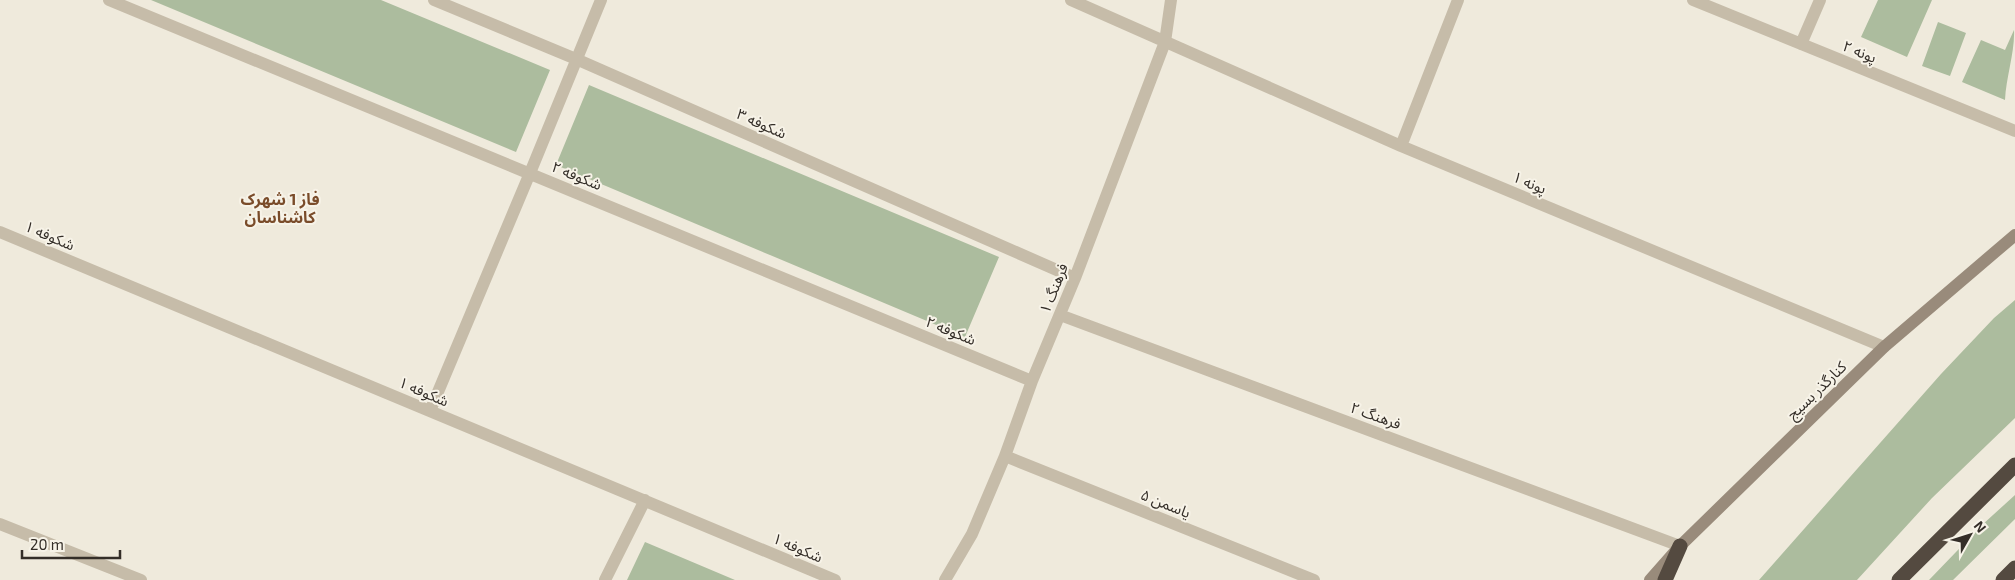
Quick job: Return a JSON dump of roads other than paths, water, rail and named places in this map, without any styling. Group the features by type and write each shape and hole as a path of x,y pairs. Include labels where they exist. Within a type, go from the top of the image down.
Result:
{"highway":[{"path":"1899,580 2015,465"},
{"path":"1665,580 1680,546"},
{"path":"2002,580 2015,568"}],"main road":[{"name":"کنارگذر بسیج","path":"1650,580 1680,546 1884,347 2015,235"}],"street":[{"name":"شکوفه ۲","path":"109,0 1032,381"},
{"name":"شکوفه ۳","path":"434,0 576,59 1075,278"},
{"path":"430,411 601,0"},
{"name":"پونه ۱","path":"1071,0 1401,146 1884,347"},
{"name":"فرهنگ ۱","path":"945,580 972,534 1005,456 1032,381 1075,278 1165,42 1171,0"},
{"path":"1401,146 1458,0"},
{"name":"پونه ۲","path":"1693,0 2015,132"},
{"path":"1800,44 1820,0"},
{"name":"شکوفه ۱","path":"0,232 835,580"},
{"name":"فرهنگ ۲","path":"1060,315 1680,546"},
{"name":"یاسمن ۵","path":"1005,456 1314,580"},
{"path":"605,580 645,500"},
{"path":"0,524 141,580"}],"district":[{"name":"فاز 1 شهرک کاشناسان","path":"280,207"}]}
